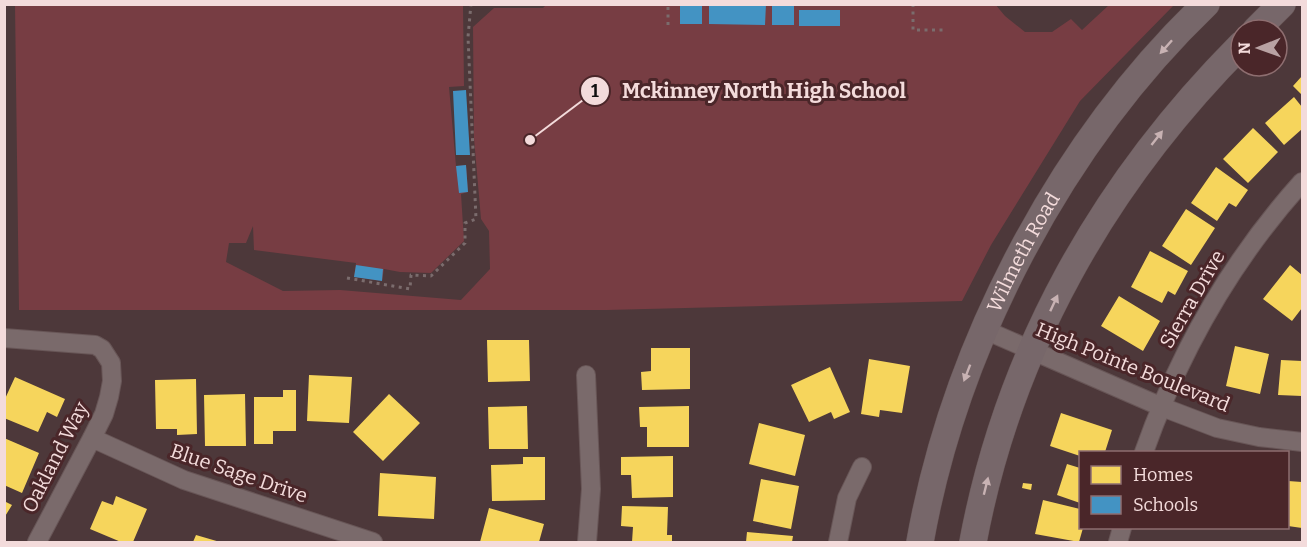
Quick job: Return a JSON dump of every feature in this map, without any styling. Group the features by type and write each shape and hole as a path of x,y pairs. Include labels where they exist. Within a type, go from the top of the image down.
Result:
{"main road":[{"name":"Wilmeth Road","path":"920,543 932,485 959,396 985,330 1043,211 1090,141 1140,77 1206,4"},
{"path":"1268,18 1282,4"},
{"path":"973,543 987,479 1032,350 1065,279 1112,200 1158,136 1229,57"}],"street":[{"name":"Sierra Drive","path":"1145,451 1189,345 1220,289 1280,207 1302,182"},
{"name":"High Pointe Boulevard","path":"985,330 1162,407 1217,428 1302,442"},
{"name":"Oakland Way","path":"4,338 38,342 87,343 102,349 111,363 112,381 104,414 37,543"},
{"path":"586,375 591,489 587,543"},
{"name":"Blue Sage Drive","path":"92,438 184,480 373,543"},
{"path":"838,543 848,498 862,467"}],"path":[{"path":"347,278 410,289 411,275 431,276 465,243 465,223 476,219 468,37 471,4"},
{"path":"668,4 668,25"},
{"path":"913,4 913,30 946,30"}],"shaded area":[{"path":"391,4 404,6 405,4 463,5 464,86 449,87 456,166 466,165 468,192 461,194 464,241 431,273 384,269 382,281 354,277 356,263 254,250 253,226 246,243 229,243 226,262 283,291 340,290 461,300 490,269 489,231 481,219 474,138 473,27 494,8 543,8 547,4 995,4 1005,16 1025,32 1052,32 1071,19 1082,30 1109,5 1174,5 1080,101 991,245 962,301 607,310 19,310 15,5"}],"building: Homes":[{"path":"1302,76 1302,95 1293,86"},
{"path":"1294,97 1302,107 1302,129 1284,145 1265,123"},
{"path":"1253,128 1278,152 1248,183 1223,159"},
{"path":"1216,167 1248,190 1236,207 1229,203 1217,221 1191,203"},
{"path":"1186,209 1215,228 1191,265 1162,246"},
{"path":"1150,251 1188,271 1175,295 1168,291 1162,303 1131,287"},
{"path":"1290,265 1302,275 1302,308 1292,321 1263,299"},
{"path":"1119,296 1160,321 1143,351 1101,326"},
{"path":"487,340 529,340 530,381 488,382"},
{"path":"1235,346 1269,354 1260,394 1226,386"},
{"path":"651,348 690,348 690,389 642,390 641,372 651,371"},
{"path":"869,359 910,366 902,413 880,410 879,417 861,414"},
{"path":"1281,360 1302,361 1302,396 1278,395"},
{"path":"830,367 850,412 834,419 831,412 809,422 791,385"},
{"path":"309,375 352,377 349,423 307,421"},
{"path":"15,377 65,399 57,417 47,412 38,432 4,418 4,401"},
{"path":"196,379 197,434 177,435 177,429 156,429 155,380"},
{"path":"283,390 296,390 296,431 273,431 273,444 254,444 254,397 283,397"},
{"path":"245,394 246,446 205,446 204,395"},
{"path":"389,394 420,423 383,461 353,432"},
{"path":"527,406 528,449 489,449 488,407"},
{"path":"689,406 689,447 647,447 647,427 640,427 639,407"},
{"path":"1061,413 1112,430 1105,451 1079,451 1079,456 1050,446"},
{"path":"759,423 805,435 795,476 749,464"},
{"path":"4,438 39,453 22,493 4,485"},
{"path":"673,456 673,497 632,498 631,475 621,475 621,457"},
{"path":"523,457 545,457 545,500 492,501 491,465 523,464"},
{"path":"1067,464 1079,468 1079,503 1057,495"},
{"path":"380,473 436,477 434,519 378,516"},
{"path":"761,479 799,486 791,529 753,521"},
{"path":"1289,481 1302,482 1302,528 1289,526"},
{"path":"1023,483 1032,484 1031,490 1022,488"},
{"path":"116,496 147,509 133,542 121,542 90,529 102,501 113,505"},
{"path":"1043,500 1079,509 1079,529 1083,529 1079,542 1035,534"},
{"path":"4,501 12,505 4,518"},
{"path":"622,506 668,507 667,535 672,535 672,542 632,542 633,527 621,526"},
{"path":"489,508 544,524 539,542 480,542"},
{"path":"747,532 793,536 792,542 746,542"},
{"path":"196,535 220,542 193,542"}],"building: Schools":[{"path":"680,4 702,4 702,24 680,24"},
{"path":"709,4 766,4 765,25 709,24"},
{"path":"772,4 794,4 794,25 772,25"},
{"path":"799,10 840,10 840,26 799,26"},
{"path":"466,90 470,155 456,155 453,91"},
{"path":"466,165 468,192 459,193 456,166"},
{"path":"356,265 383,269 382,281 354,277"}],"place":[{"name":"Mckinney North High School","path":"530,140"}]}
